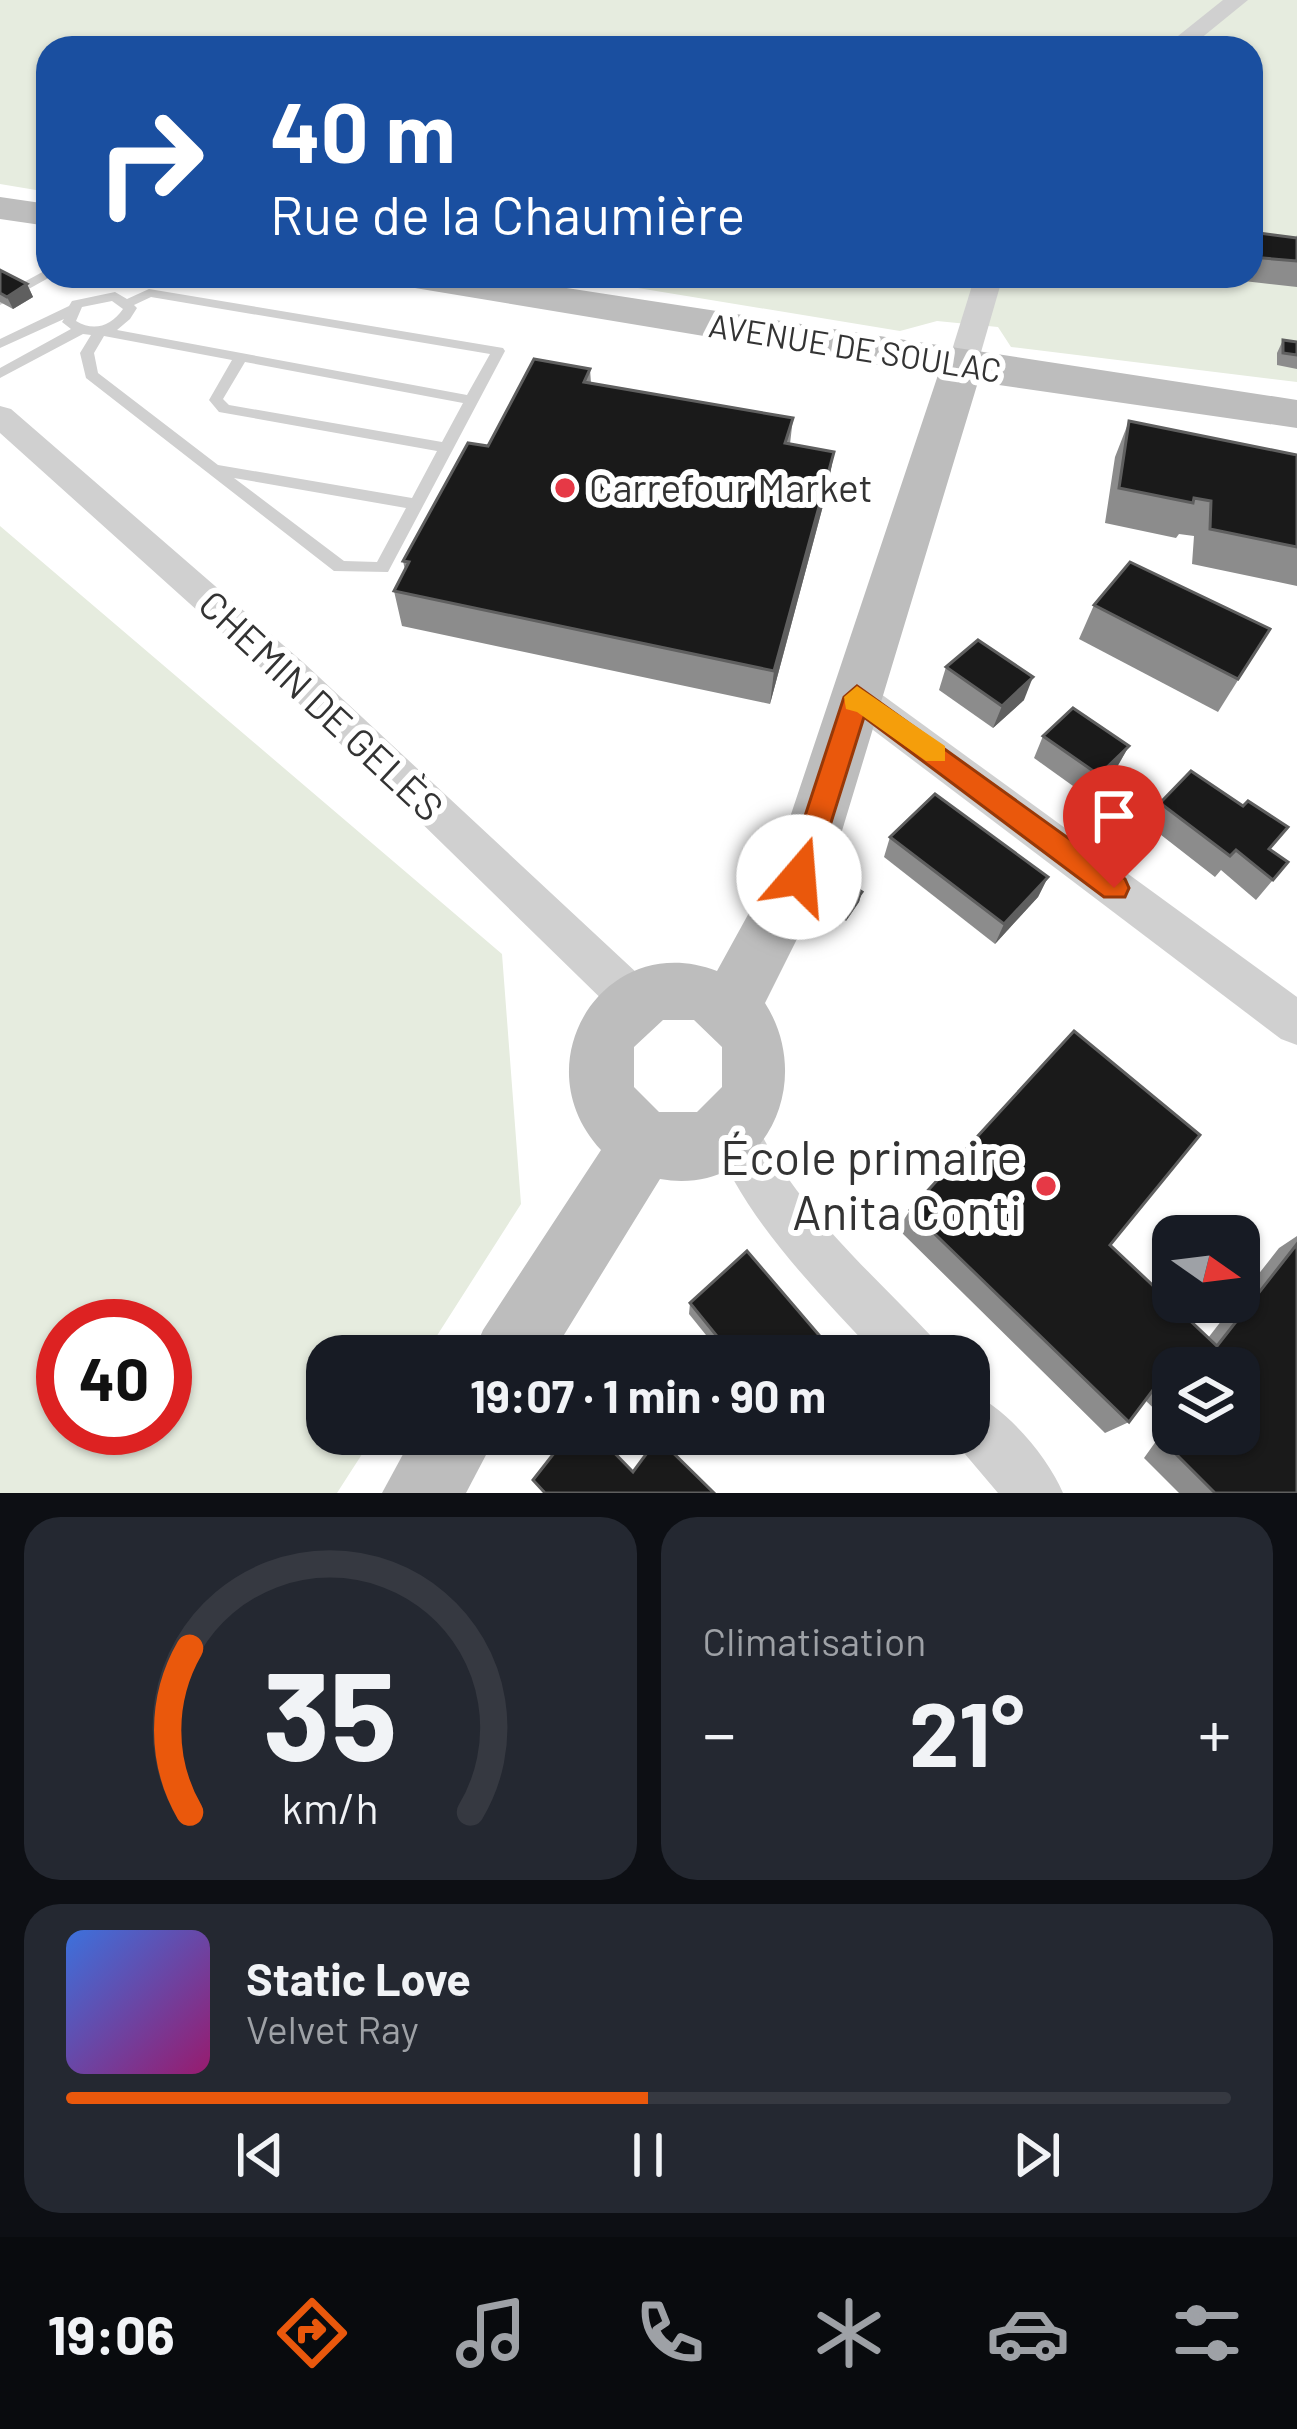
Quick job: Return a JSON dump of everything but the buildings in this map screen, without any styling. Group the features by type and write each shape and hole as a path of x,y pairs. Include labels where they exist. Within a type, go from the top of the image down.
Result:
{"street":[{"path":"1190,36 1237,0"},
{"path":"0,208 36,213"},
{"name":"AVENUE DE SOULAC","path":"488,288 962,366 1297,414"},
{"path":"729,1010 799,877 985,288"},
{"name":"CHEMIN DE GELÈS","path":"0,416 292,674 592,966 636,1002"},
{"path":"857,697 1297,1024"},
{"path":"670,992 691,992 729,1010 747,1029 757,1054 759,1080 750,1105 734,1127 692,1146 646,1141 608,1107 597,1060 617,1017 636,1002 670,992"},
{"path":"734,1127 740,1155 774,1201 894,1335"},
{"path":"521,1335 646,1141"},
{"path":"990,1443 1035,1493"},
{"path":"422,1493 446,1455"}],"lane":[{"path":"0,301 36,280"},
{"path":"2,339 95,296 122,300 149,293 498,351 382,568 340,567 91,375 87,353 100,331 125,320 122,300 119,288"},
{"path":"71,310 69,322 80,330"},
{"path":"0,374 80,330 100,331 471,400"},
{"path":"239,358 216,400 224,409 446,448"},
{"path":"214,469 416,504"}],"shaded area":[{"path":"0,0 1297,0 1297,382 1011,347 998,327 937,321 900,331 638,288 1263,288 1263,36 36,36 36,190 0,184"},
{"path":"0,526 502,954 521,1204 437,1335 306,1335 306,1455 361,1455 337,1493 0,1493"}],"slow traffic":[{"path":"855,702 857,697 935,753"}],"place":[{"name":"Carrefour Market","path":"565,488"},
{"name":"École primaire Anita Conti","path":"1046,1186"}],"route":[{"path":"799,877 857,697 1114,888"}]}
